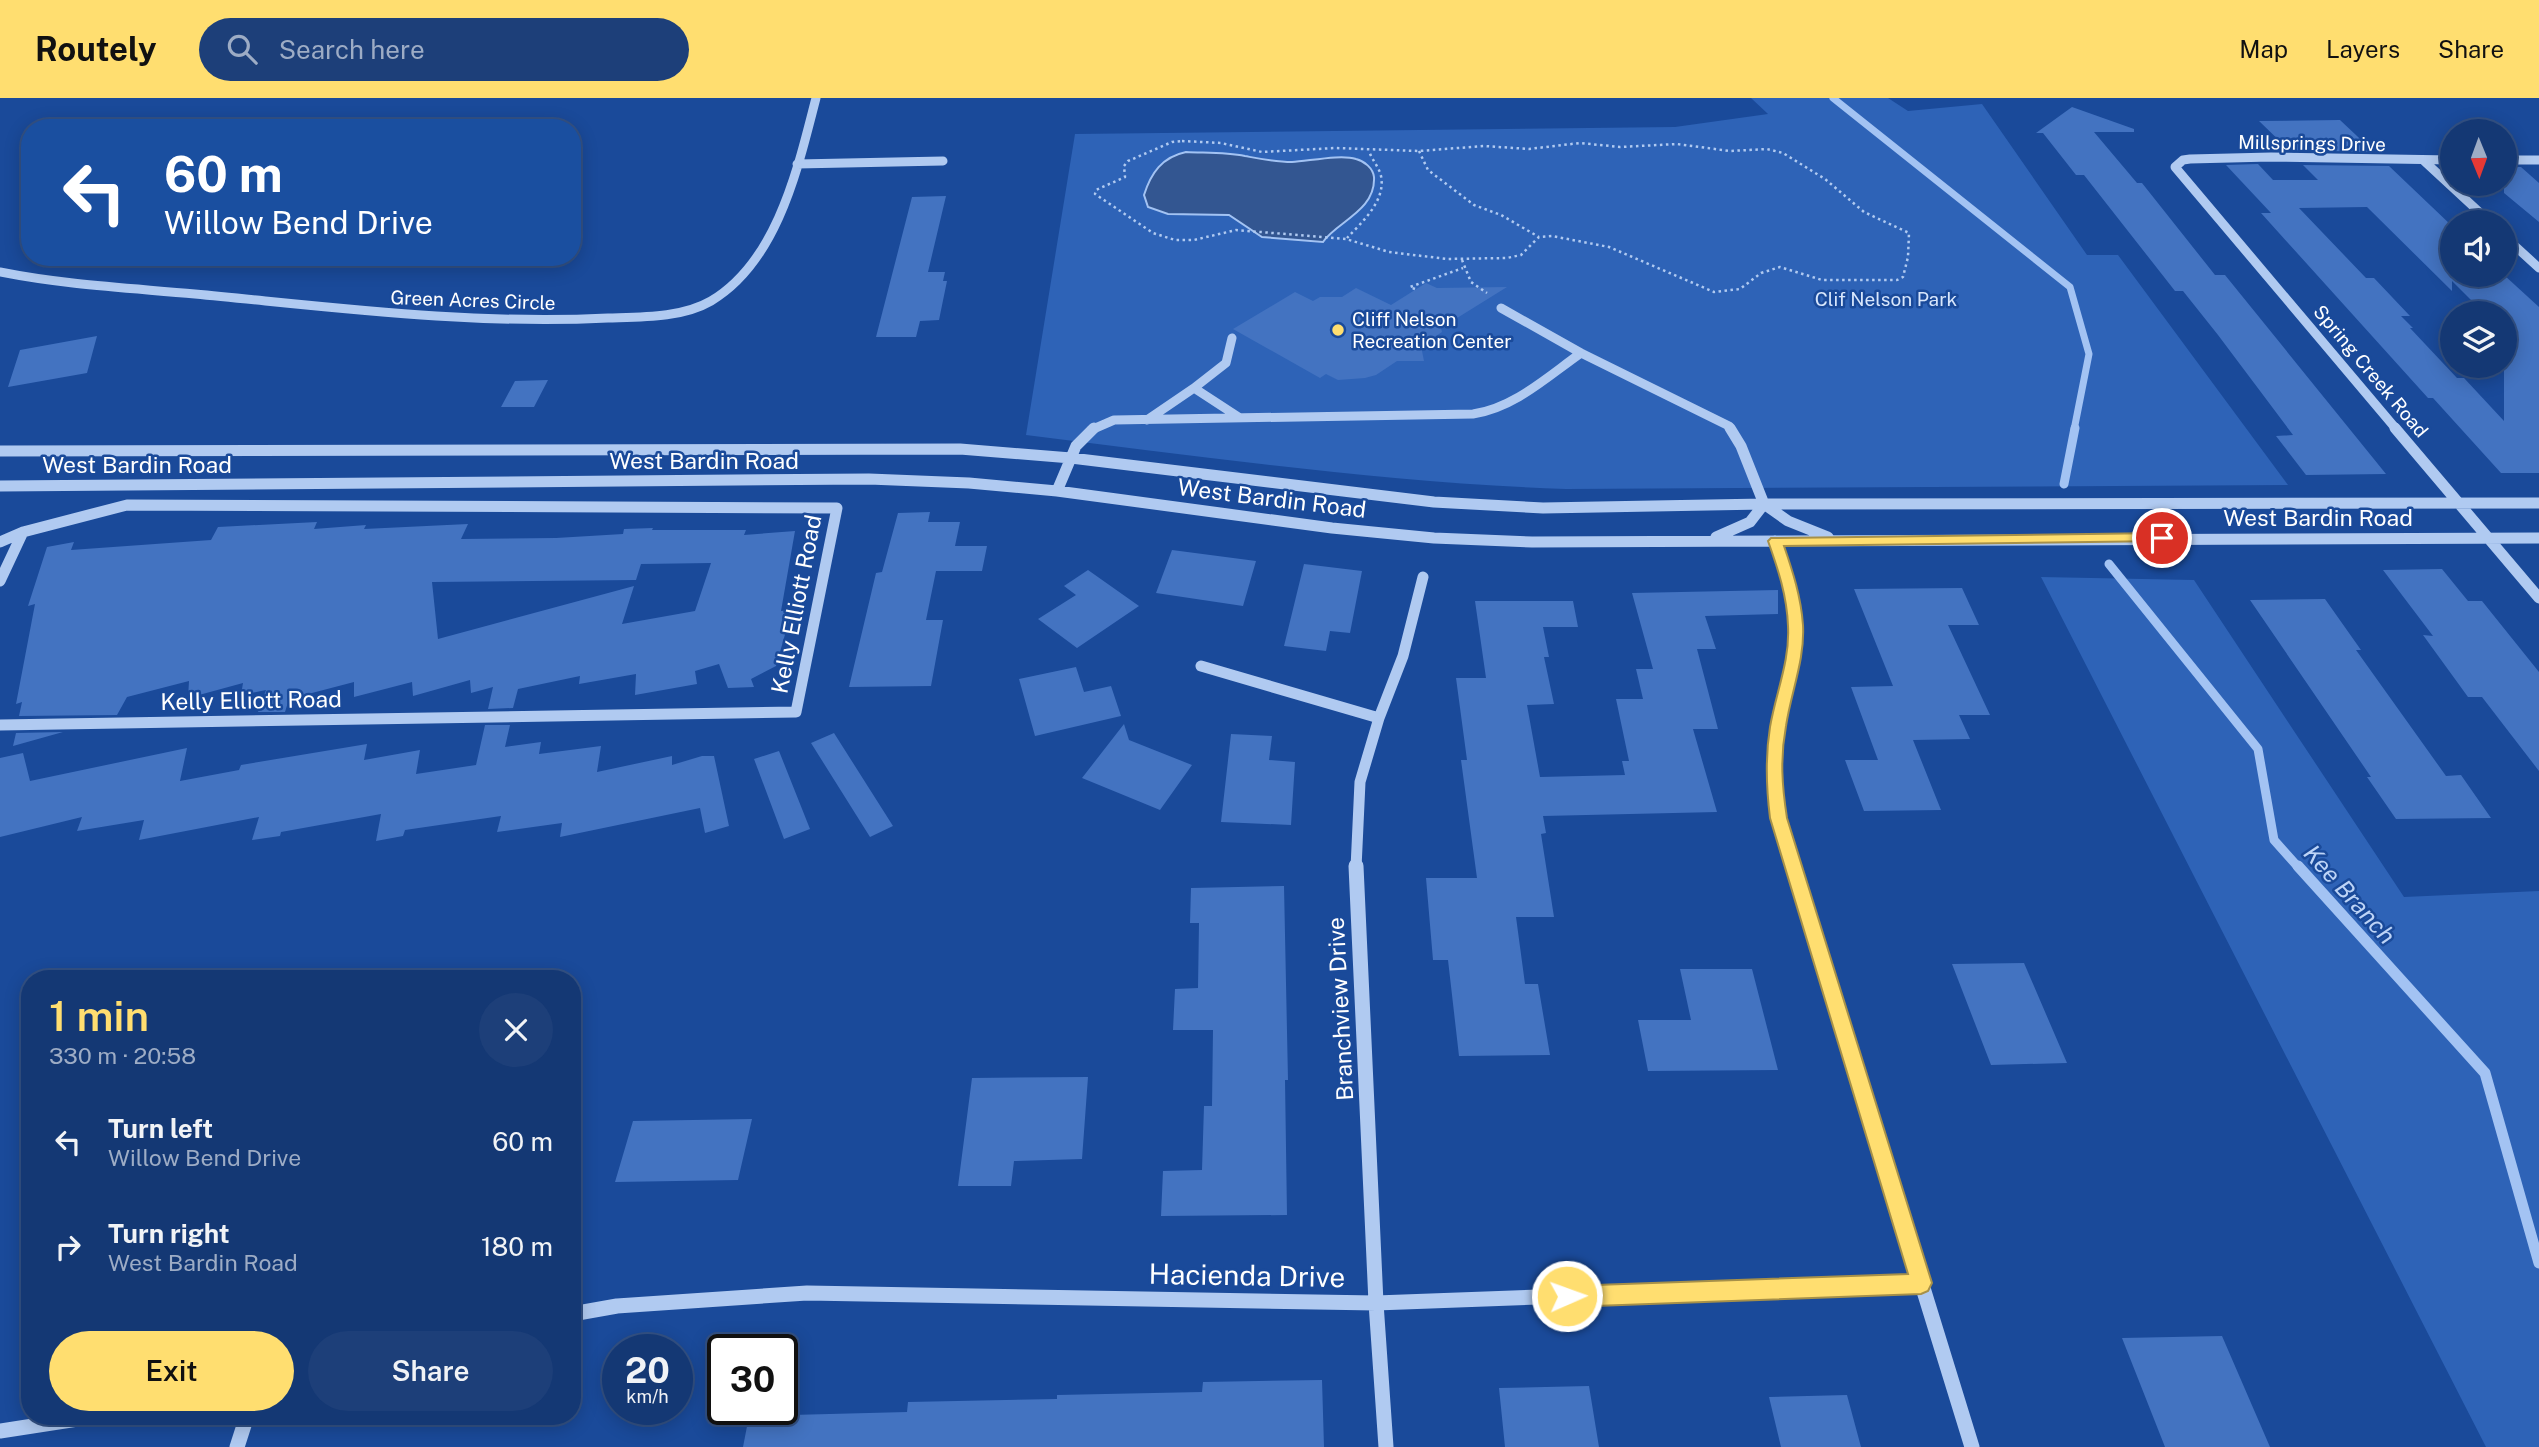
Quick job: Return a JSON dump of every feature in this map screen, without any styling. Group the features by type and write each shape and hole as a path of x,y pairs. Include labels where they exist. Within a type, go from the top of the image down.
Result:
{"street":[{"name":"Green Acres Circle","path":"0,272 426,318 577,321 650,316 712,301 736,281 751,262 787,200 816,98"},
{"name":"Millsprings Drive","path":"2175,167 2183,160 2190,159 2270,157 2440,160"},
{"path":"2423,160 2477,210"},
{"path":"2517,160 2539,160"},
{"path":"797,164 943,161"},
{"name":"Spring Creek Road","path":"2175,167 2539,598"},
{"path":"2517,248 2539,268"},
{"path":"1501,307 1581,353 1729,426 1741,446 1764,505 1788,521 1840,541"},
{"path":"1147,420 1221,370 1229,360 1232,338"},
{"path":"1056,491 1082,435 1095,425 1114,420 1473,414 1493,411 1581,353"},
{"path":"1194,388 1240,418"},
{"name":"West Bardin Road","path":"0,451 826,447 960,449 1071,458 1434,502 1542,508 2539,503"},
{"name":"West Bardin Road","path":"0,486 869,480 969,483 1056,491 1332,528 1434,538 1532,542 2539,538"},
{"name":"Kelly Elliott Road","path":"0,542 23,532 127,505 837,508 796,712 0,725"},
{"path":"1702,541 1743,528 1759,516 1764,505"},
{"path":"0,580 23,532"},
{"path":"1775,541 1789,582 1796,625 1794,662 1778,725 1773,774 1779,818 1972,1447"},
{"name":"Branchview Drive","path":"1386,1447 1376,1303 1355,850 1360,782 1379,718 1403,656 1423,577"},
{"path":"1201,666 1379,718"},
{"name":"Hacienda Drive","path":"581,1312 617,1306 807,1293 1376,1303 1921,1283"},
{"path":"0,1431 39,1425"},
{"path":"237,1447 244,1425"}],"path":[{"path":"1419,151 1428,170 1474,205 1501,215 1539,237 1552,236 1609,247 1652,267 1684,277 1703,288 1729,292 1750,284 1768,269 1780,268 1822,280 1897,280 1903,276 1906,269 1910,237 1903,229 1864,212 1825,179 1776,150 1730,151 1676,144 1620,147 1580,143 1543,149 1475,146 1419,151 1335,148 1249,151 1221,142 1182,141 1172,142 1128,161 1124,166 1125,177 1122,181 1096,190 1095,194 1125,211 1131,220 1163,237 1184,241 1236,230 1346,239 1368,243 1389,253 1462,260 1521,255 1539,237"},
{"path":"1346,239 1367,216 1381,191 1382,180 1369,151"},
{"path":"1462,260 1463,268 1471,282 1498,300 1501,307"},
{"path":"1415,289 1410,287 1463,268"}],"green space":[{"name":"Clif Nelson Park","path":"1751,98 1888,98 1908,111 1982,104 2087,255 2118,255 2288,485 1566,489 1363,475 1026,435 1075,134 1675,127 1768,114"},
{"path":"2041,577 2194,580 2404,897 2539,891 2539,1447 2486,1447"}],"shaded area":[{"path":"1186,152 1230,154 1286,162 1334,157 1356,159 1370,168 1374,177 1373,189 1362,207 1323,242 1262,237 1229,215 1168,214 1148,207 1144,195 1154,173 1170,158"}],"building":[{"path":"2072,107 2134,129 2134,132 2094,132 2137,183 2142,183 2215,275 2225,275 2386,474 2306,475 2276,436 2293,435 2218,335 2183,291 2175,291 2084,175 2076,175 2043,133 2036,133"},
{"path":"2340,120 2374,152 2289,150 2259,121"},
{"path":"2258,164 2273,180 2318,180 2303,165 2389,166 2440,215 2440,279 2367,207 2299,208 2366,278 2374,278 2410,316 2401,316 2440,360 2440,378 2464,378 2504,421 2504,378 2517,378 2517,301 2472,301 2458,287 2517,287 2539,307 2539,473 2501,473 2433,398 2428,398 2261,213 2271,213 2226,165"},
{"path":"2517,167 2521,167 2539,183 2539,222 2508,196 2517,196"},
{"path":"946,196 928,272 945,272 943,281 947,281 939,320 920,321 916,337 876,337 912,197"},
{"name":"Cliff Nelson Recreation Center","path":"1426,283 1437,288 1507,287 1441,328 1442,332 1421,346 1424,361 1397,361 1376,375 1365,378 1338,380 1326,374 1320,378 1233,329 1295,292 1313,301 1320,297 1342,297 1356,288 1391,305"},
{"path":"97,336 87,373 8,387 20,350"},
{"path":"548,380 534,407 501,407 515,381"},
{"path":"930,512 928,522 960,522 955,546 987,546 982,571 936,571 926,620 943,620 931,686 849,687 876,573 882,572 898,513"},
{"path":"317,522 314,529 366,525 364,529 468,524 461,539 556,538 623,534 624,529 653,528 652,530 746,530 744,535 795,531 781,611 792,610 776,666 751,679 754,687 728,688 719,664 695,671 697,684 635,695 636,674 579,684 580,676 518,689 513,708 488,709 493,687 471,693 470,680 413,696 412,682 354,697 354,682 289,699 285,712 258,712 266,690 241,695 243,683 188,698 189,681 127,697 117,715 19,716 22,702 16,704 35,604 28,606 47,547 74,542 71,550 211,540 218,527","holes":["711,563 695,611 622,624 634,586 438,639 432,582 636,580 641,564"]},
{"path":"1172,550 1256,561 1243,606 1156,593"},
{"path":"1304,564 1362,571 1350,633 1330,631 1326,651 1284,646"},
{"path":"2442,569 2468,601 2482,601 2539,672 2539,771 2482,697 2468,697 2423,635 2433,636 2383,570"},
{"path":"1088,570 1139,606 1077,648 1038,619 1076,595 1064,586"},
{"path":"1962,588 1979,625 1948,625 1990,715 1959,715 1970,739 1913,740 1941,810 1864,811 1845,760 1878,760 1851,687 1893,686 1854,589"},
{"path":"1778,590 1778,614 1705,616 1716,649 1697,649 1718,729 1693,729 1717,812 1543,816 1546,833 1541,834 1554,917 1516,917 1525,984 1538,984 1550,1055 1459,1056 1448,960 1433,960 1426,878 1477,878 1461,760 1467,760 1456,678 1486,678 1475,601 1573,601 1578,627 1543,627 1549,657 1544,657 1554,704 1527,705 1540,777 1625,775 1622,761 1629,761 1616,699 1643,699 1636,669 1653,669 1632,593"},
{"path":"2325,599 2361,650 2356,650 2446,776 2461,775 2491,818 2396,819 2367,777 2371,777 2250,600"},
{"path":"1076,667 1084,692 1111,686 1121,716 1035,736 1019,679"},
{"path":"1124,724 1129,740 1192,765 1160,810 1082,778"},
{"path":"485,725 510,725 505,747 541,742 539,754 601,746 597,772 672,756 672,765 702,756 714,756 729,826 705,833 700,808 560,837 562,823 497,832 501,816 405,830 403,836 376,841 381,814 281,832 280,836 252,840 259,817 139,840 144,820 77,831 82,817 0,837 0,758 23,753 30,781 187,748 180,781 239,770 241,765 367,744 364,760 420,750 416,774 476,765"},
{"path":"63,732 13,746 16,733"},
{"path":"834,733 893,826 870,837 811,743"},
{"path":"1231,734 1272,736 1269,760 1295,762 1291,825 1221,822"},
{"path":"779,751 810,829 784,839 754,759"},
{"path":"1284,886 1288,1080 1285,1080 1287,1215 1161,1216 1163,1171 1202,1170 1204,1106 1212,1106 1213,1030 1173,1030 1175,989 1198,988 1199,923 1190,923 1191,888"},
{"path":"2024,963 2067,1063 1991,1065 1952,964"},
{"path":"1680,969 1752,969 1778,1070 1648,1071 1638,1020 1691,1020"},
{"path":"1088,1077 1082,1159 1014,1161 1011,1186 958,1186 972,1078"},
{"path":"752,1119 738,1180 615,1182 633,1121"},
{"path":"2222,1336 2270,1447 2165,1447 2122,1338"},
{"path":"1322,1380 1324,1447 743,1447 747,1425 798,1425 798,1415 907,1412 908,1402 1202,1392 1203,1382"},
{"path":"1589,1386 1599,1447 1505,1447 1499,1388"},
{"path":"1847,1395 1861,1447 1781,1447 1769,1397"}],"waterway":[{"path":"1833,98 2070,287 2089,354 2074,430"},
{"path":"2064,484 2075,428"},
{"name":"Kee Branch","path":"2109,564 2258,749 2274,840 2299,868"},
{"name":"Kee Branch","path":"2298,866 2485,1073 2539,1263"}],"place":[{"name":"Cliff Nelson Recreation Center","path":"1338,330"}],"route":[{"path":"1567,1296 1921,1283 1779,818 1773,774 1778,725 1794,662 1796,625 1789,582 1775,541 2162,538"}]}
